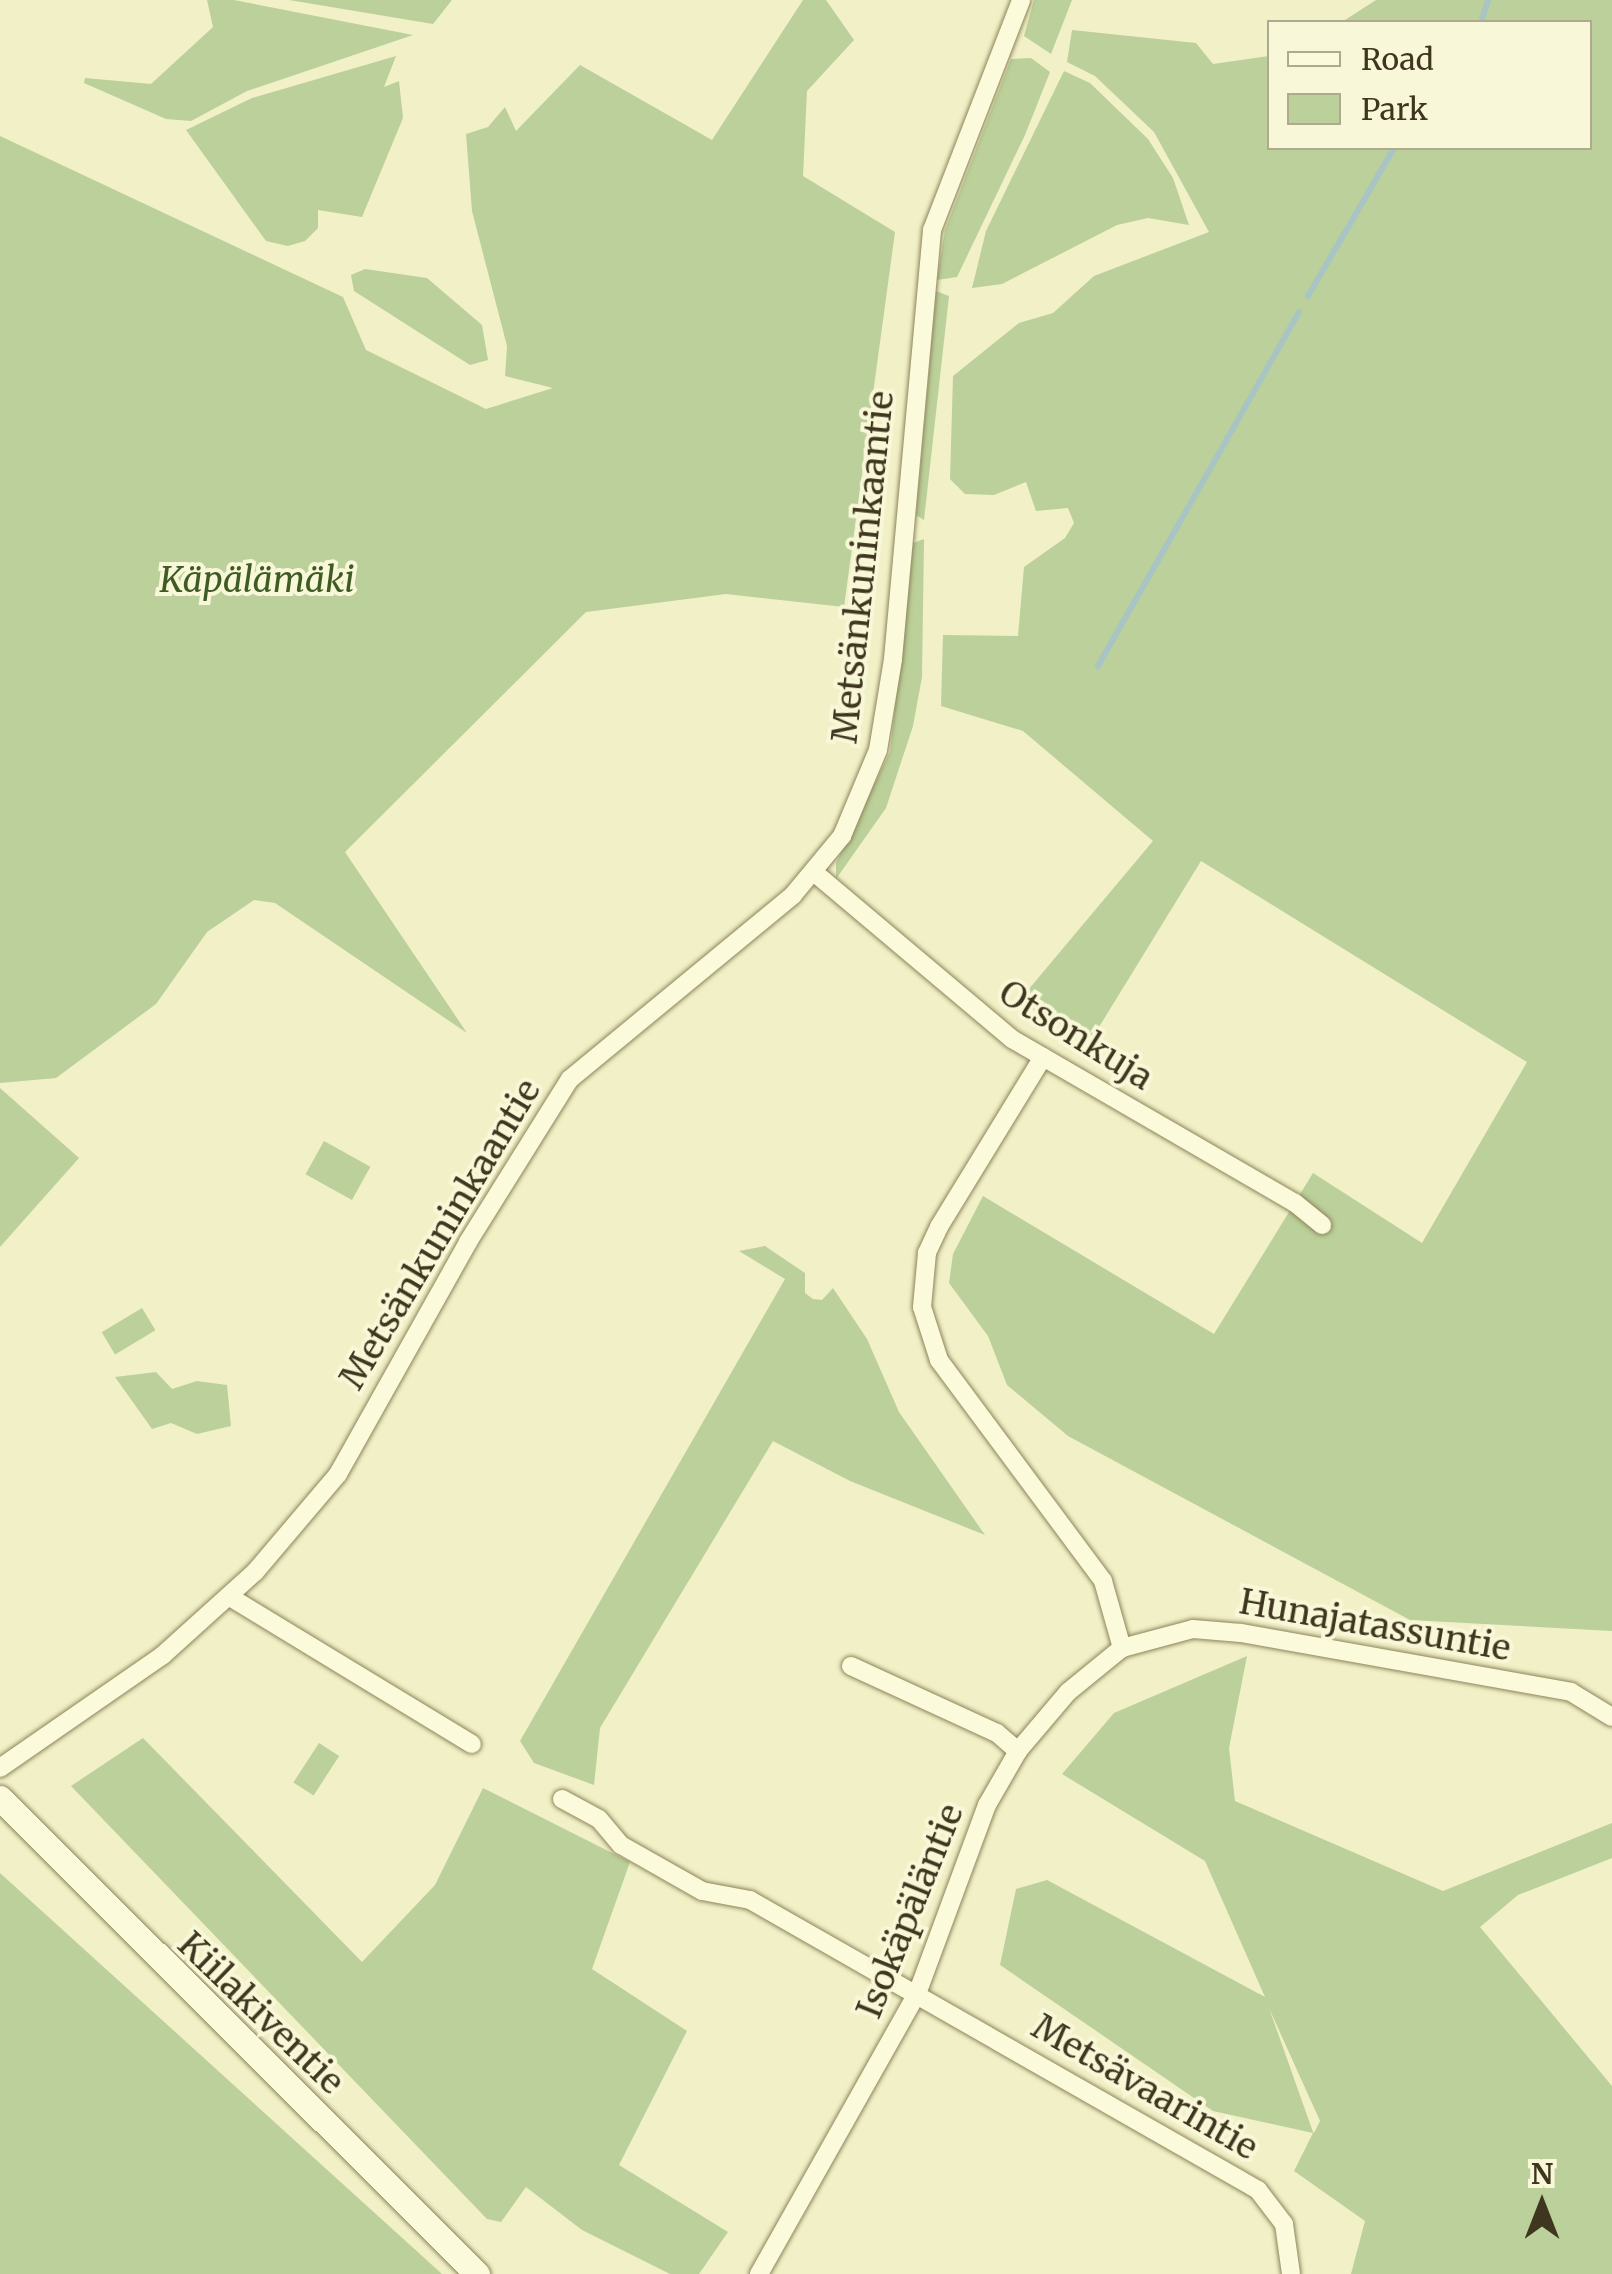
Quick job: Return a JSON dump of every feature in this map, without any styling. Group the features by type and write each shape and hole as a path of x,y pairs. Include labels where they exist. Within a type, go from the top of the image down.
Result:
{"street":[{"name":"Metsänkuninkaantie","path":"0,1768 163,1655 230,1597 338,1474 468,1242 570,1079 816,874 857,806 878,750 893,659 932,230 1021,0"},
{"name":"Otsonkuja","path":"816,874 972,1011 1322,1225"},
{"path":"1043,1057 939,1228 927,1253 922,1307 939,1360 1103,1581 1122,1648"},
{"path":"230,1597 472,1744"},
{"name":"Hunajatassuntie","path":"1122,1648 1193,1629 1240,1633 1571,1692 1612,1717"},
{"name":"Isokäpäläntie","path":"759,2274 917,1994 987,1806 1018,1750 1068,1692 1122,1648"},
{"path":"851,1666 997,1734 1018,1750"},
{"name":"Kiilakiventie","path":"0,1798 477,2274"},
{"name":"Metsävaarintie","path":"562,1798 599,1820 621,1846 702,1891 750,1900 1258,2190 1284,2224 1292,2274"}],"green space":[{"path":"207,0 234,0 413,35 247,91 191,121 166,119 84,83 85,78 151,84 213,27"},
{"path":"289,0 452,0 433,24"},
{"name":"Käpälämäki","path":"803,0 826,0 854,40 807,91 803,176 895,232 844,607 726,594 586,612 345,852 467,1033 275,903 254,900 207,932 156,1004 56,1078 0,1083 0,136 343,297 366,350 486,409 553,388 505,376 507,346 472,211 466,134 488,127 505,107 516,131 580,65 712,140"},
{"path":"1034,0 1072,0 1051,54 1024,36"},
{"path":"1376,0 1612,0 1612,1631 1410,1620 1068,1436 1007,1385 988,1336 949,1283 953,1254 983,1196 1214,1334 1313,1173 1422,1243 1527,1062 1201,861 1091,1040 1018,1002 1153,841 1023,731 941,706 943,635 1018,636 1024,567 1065,538 1074,523 1068,508 1036,511 1026,482 994,495 965,494 950,479 953,376 1019,323 1053,313 1094,276 1209,232 1154,132 1095,76 1067,62 1072,30 1196,43 1213,64 1267,56 1267,150 1592,150 1592,20 1345,20"},
{"path":"396,56 384,87 399,81 403,118 362,217 318,210 318,228 305,241 288,246 266,241 186,130 252,98"},
{"path":"1031,58 1050,72 1025,135 957,277 937,280 945,230 1011,59"},
{"path":"1064,71 1090,83 1148,139 1173,178 1189,225 1148,218 1117,225 1002,284 972,288 986,231"},
{"path":"365,269 427,278 482,325 488,360 470,365 354,291 351,275"},
{"path":"936,291 949,296 924,520 916,515"},
{"path":"924,539 922,677 913,726 886,808 836,879 836,863 890,752 913,543"},
{"path":"0,1088 79,1158 0,1247"},
{"path":"324,1141 370,1167 352,1200 306,1174"},
{"path":"765,1246 805,1273 805,1293 813,1299 822,1300 833,1288 867,1339 899,1412 985,1535 850,1481 773,1441 600,1728 594,1785 534,1763 520,1741 785,1279 739,1251"},
{"path":"142,1308 155,1330 115,1354 102,1332"},
{"path":"156,1372 172,1389 197,1381 227,1385 231,1426 197,1434 171,1423 152,1429 115,1377"},
{"path":"1247,1656 1229,1748 1235,1801 1443,1891 1612,1823 1612,1858 1518,1895 1480,1927 1612,2086 1612,2274 1351,2274 1365,2221 1294,2171 1313,2133 1213,2111 1000,1965 1016,1889 1047,1880 1265,1997 1205,1861 1062,1774 1114,1713","holes":["1269,2008 1320,2121 1314,2133"]},
{"path":"143,1738 362,1962 435,1885 483,1788 630,1862 592,1969 687,2031 619,2165 728,2232 699,2274 670,2274 582,2230 526,2187 501,2222 487,2219 71,1786"},
{"path":"319,1743 339,1756 314,1795 293,1782"},
{"path":"0,1873 442,2274 0,2274"}],"waterway":[{"path":"1482,20 1488,0"},
{"path":"1308,296 1393,150"},
{"path":"1098,666 1299,312"}]}
